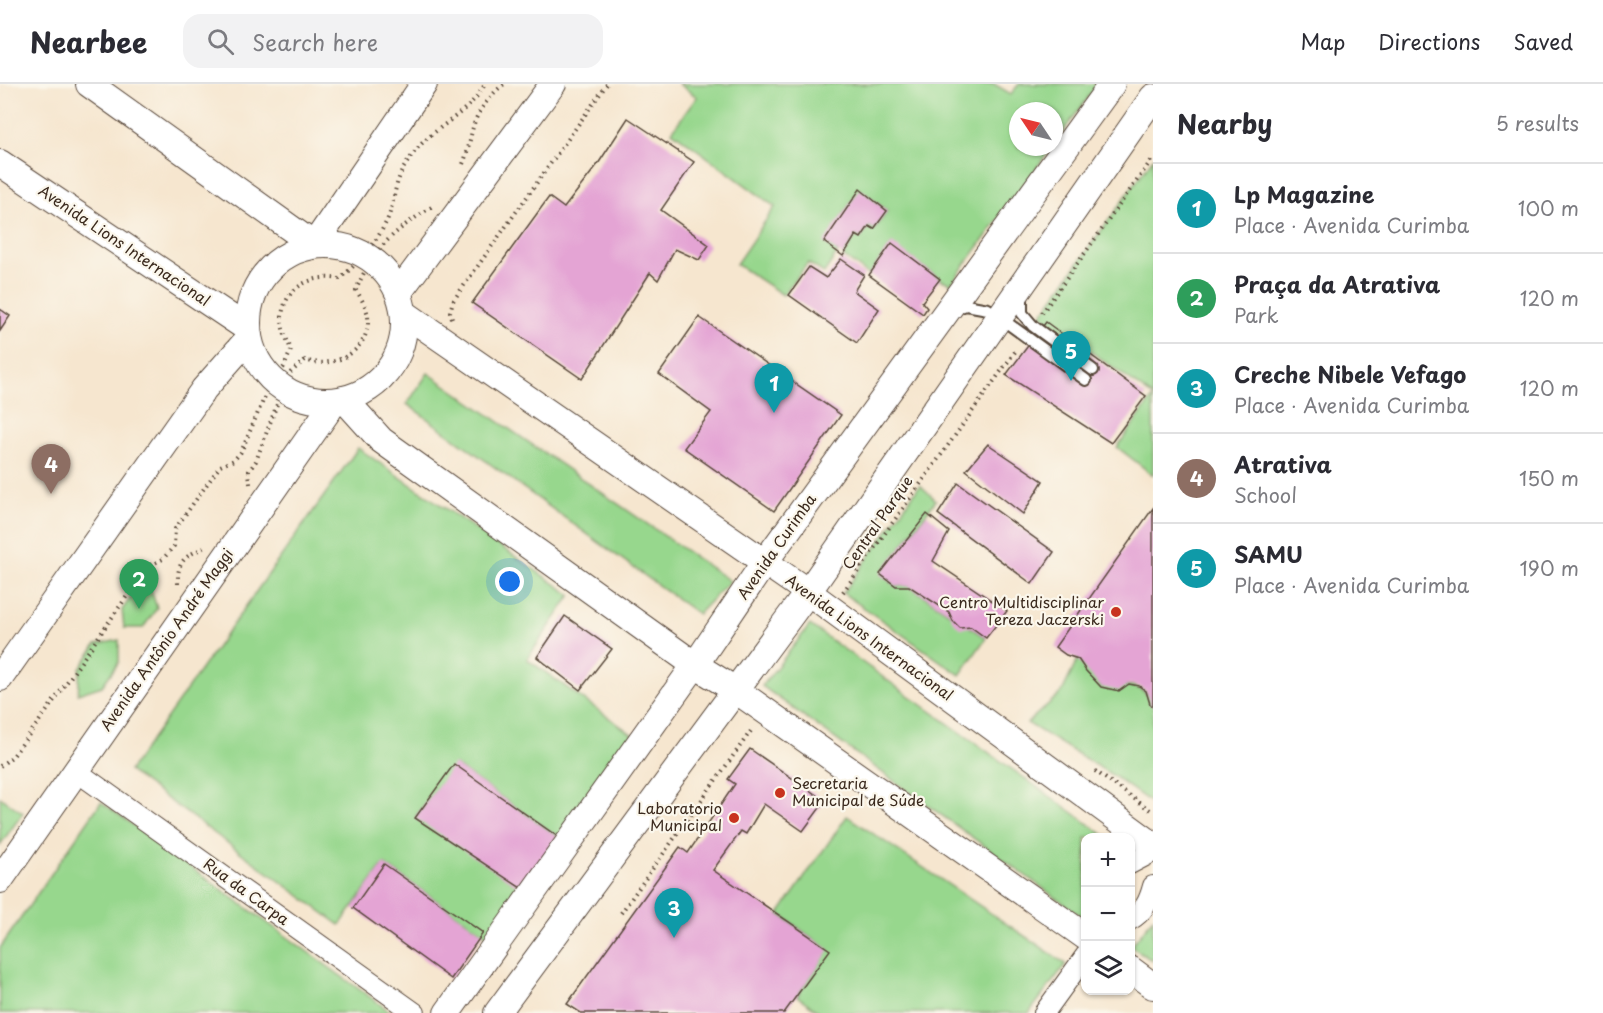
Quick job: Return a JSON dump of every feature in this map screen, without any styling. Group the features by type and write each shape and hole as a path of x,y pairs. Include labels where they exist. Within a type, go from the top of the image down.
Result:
{"street":[{"path":"89,84 315,245"},
{"path":"315,245 424,84"},
{"path":"402,303 553,84"},
{"name":"Avenida Curimba","path":"447,1013 695,665 764,563 1112,84"},
{"path":"497,1013 808,592 1153,97"},
{"name":"Avenida Lions Internacional","path":"0,163 248,334"},
{"path":"331,244 348,247 368,256 388,273 402,303 404,332 400,351 390,368 378,382 362,393 339,400 317,401 299,396 277,384 258,360 248,334 249,308 256,287 269,269 286,255 315,245 331,244"},
{"name":"Avenida Lions Internacional","path":"402,303 764,563 808,592 1153,845"},
{"path":"0,678 204,389 248,334"},
{"path":"339,400 381,440 695,665 736,691 1081,933"},
{"name":"Avenida Antônio André Maggi","path":"0,880 339,400"},
{"name":"Rua da Carpa","path":"76,771 415,1013"},
{"path":"1135,862 1153,852"},
{"path":"1135,917 1149,901 1153,886"},
{"path":"1044,1013 1081,962"},
{"path":"1135,972 1153,986"}],"lane":[{"path":"1030,273 1021,302 1022,313 1033,326 1093,370"},
{"path":"943,316 966,305 977,305 988,309 1086,380"}],"path":[{"path":"250,487 249,471 256,461 277,384 305,360 315,364 329,363 339,361 356,350 367,329 368,319 363,300 356,290 368,256 388,217 399,177 415,152 435,130 470,106 485,84"},
{"path":"462,167 475,120 497,88 505,84"},
{"path":"452,319 450,312 453,301 607,84"},
{"path":"1033,326 1153,158"},
{"path":"0,766 13,756 46,712 148,566 163,559 174,546 175,529 220,466 234,460 242,452 277,384 291,350 284,333 282,320 288,298 296,289 316,277 339,279 395,231 438,201"},
{"name":"Central Parque","path":"852,599 843,593 1026,336"},
{"path":"178,585 177,569 187,555 204,548 211,539"},
{"path":"621,913 756,724"},
{"path":"1095,771 1153,812"}],"green space":[{"path":"679,84 994,84 1011,94 1019,84 1098,84 1063,132 1063,102 1009,102 1009,156 1045,156 951,284 940,279 892,244 869,275 843,256 856,235 861,238 869,226 875,229 887,211 860,189 825,242 838,252 824,273 808,263 783,295 736,264 775,207 672,131 697,97"},
{"path":"1153,158 1153,397 1041,315"},
{"path":"428,373 730,581 698,614 407,404"},
{"path":"1153,397 1153,475 1117,447"},
{"path":"358,448 571,595 527,659 633,735 561,839 455,765 416,816 524,890 490,938 384,864 340,925 129,771"},
{"path":"920,485 936,500 881,574 896,586 909,586 986,638 960,675 843,593"},
{"path":"151,590 157,608 143,628 124,628 122,610 134,593"},
{"path":"810,625 1101,833 1081,833 1081,916 762,686"},
{"path":"119,640 119,662 102,686 78,694 80,669 96,645"},
{"path":"1078,659 1101,687 1124,685 1137,687 1153,702 1153,804 1112,775 1027,723 1062,692"},
{"path":"0,797 23,813 0,845"},
{"path":"101,802 392,1013 0,1013 0,948"},
{"path":"847,816 1066,964 1029,1013 821,1013 797,996 829,950 779,914"},
{"path":"1153,918 1153,961 1135,949 1135,941"}],"building":[{"path":"628,118 694,162 661,210 709,245 699,260 675,249 658,280 650,273 582,379 472,303 549,197 564,208 598,164"},
{"path":"860,189 887,211 874,229 869,226 861,238 856,235 843,256 824,242"},
{"path":"892,243 940,279 922,302 927,308 923,314 869,275"},
{"path":"841,259 864,275 854,291 879,309 857,343 789,295 809,267 826,278"},
{"path":"0,309 10,316 0,331"},
{"path":"699,317 841,415 774,511 684,448 711,412 659,374"},
{"path":"1046,322 1146,396 1111,443 1006,375"},
{"path":"988,444 1043,481 1023,514 966,470"},
{"path":"958,483 1054,552 1032,584 938,514"},
{"name":"Centro Multidisciplinar Tereza Jaczerski","path":"1153,508 1153,707 1146,691 1139,686 1129,684 1119,691 1101,687 1078,659 1066,655 1055,647"},
{"path":"927,514 949,532 933,561 1007,611 986,638 971,627 960,628 953,621 949,612 909,586 896,586 880,574"},
{"path":"565,616 612,649 580,690 537,657"},
{"path":"750,749 825,801 803,831 764,804 746,834 741,831 713,870 830,950 784,1013 581,1013 567,1004 680,847 688,853 735,784 728,779"},
{"path":"454,764 561,839 524,890 415,818"},
{"path":"384,864 483,933 451,979 353,908"}],"place":[{"name":"SAMU","path":"1071,381"},
{"name":"Lp Magazine","path":"774,413"},
{"name":"Atrativa","path":"51,494"},
{"name":"Praça da Atrativa","path":"139,609"},
{"name":"Centro Multidisciplinar Tereza Jaczerski","path":"1116,612"},
{"name":"Secretaria Municipal de Súde","path":"780,793"},
{"name":"Laboratorio Municipal","path":"734,818"},
{"name":"Creche Nibele Vefago","path":"674,938"}]}
